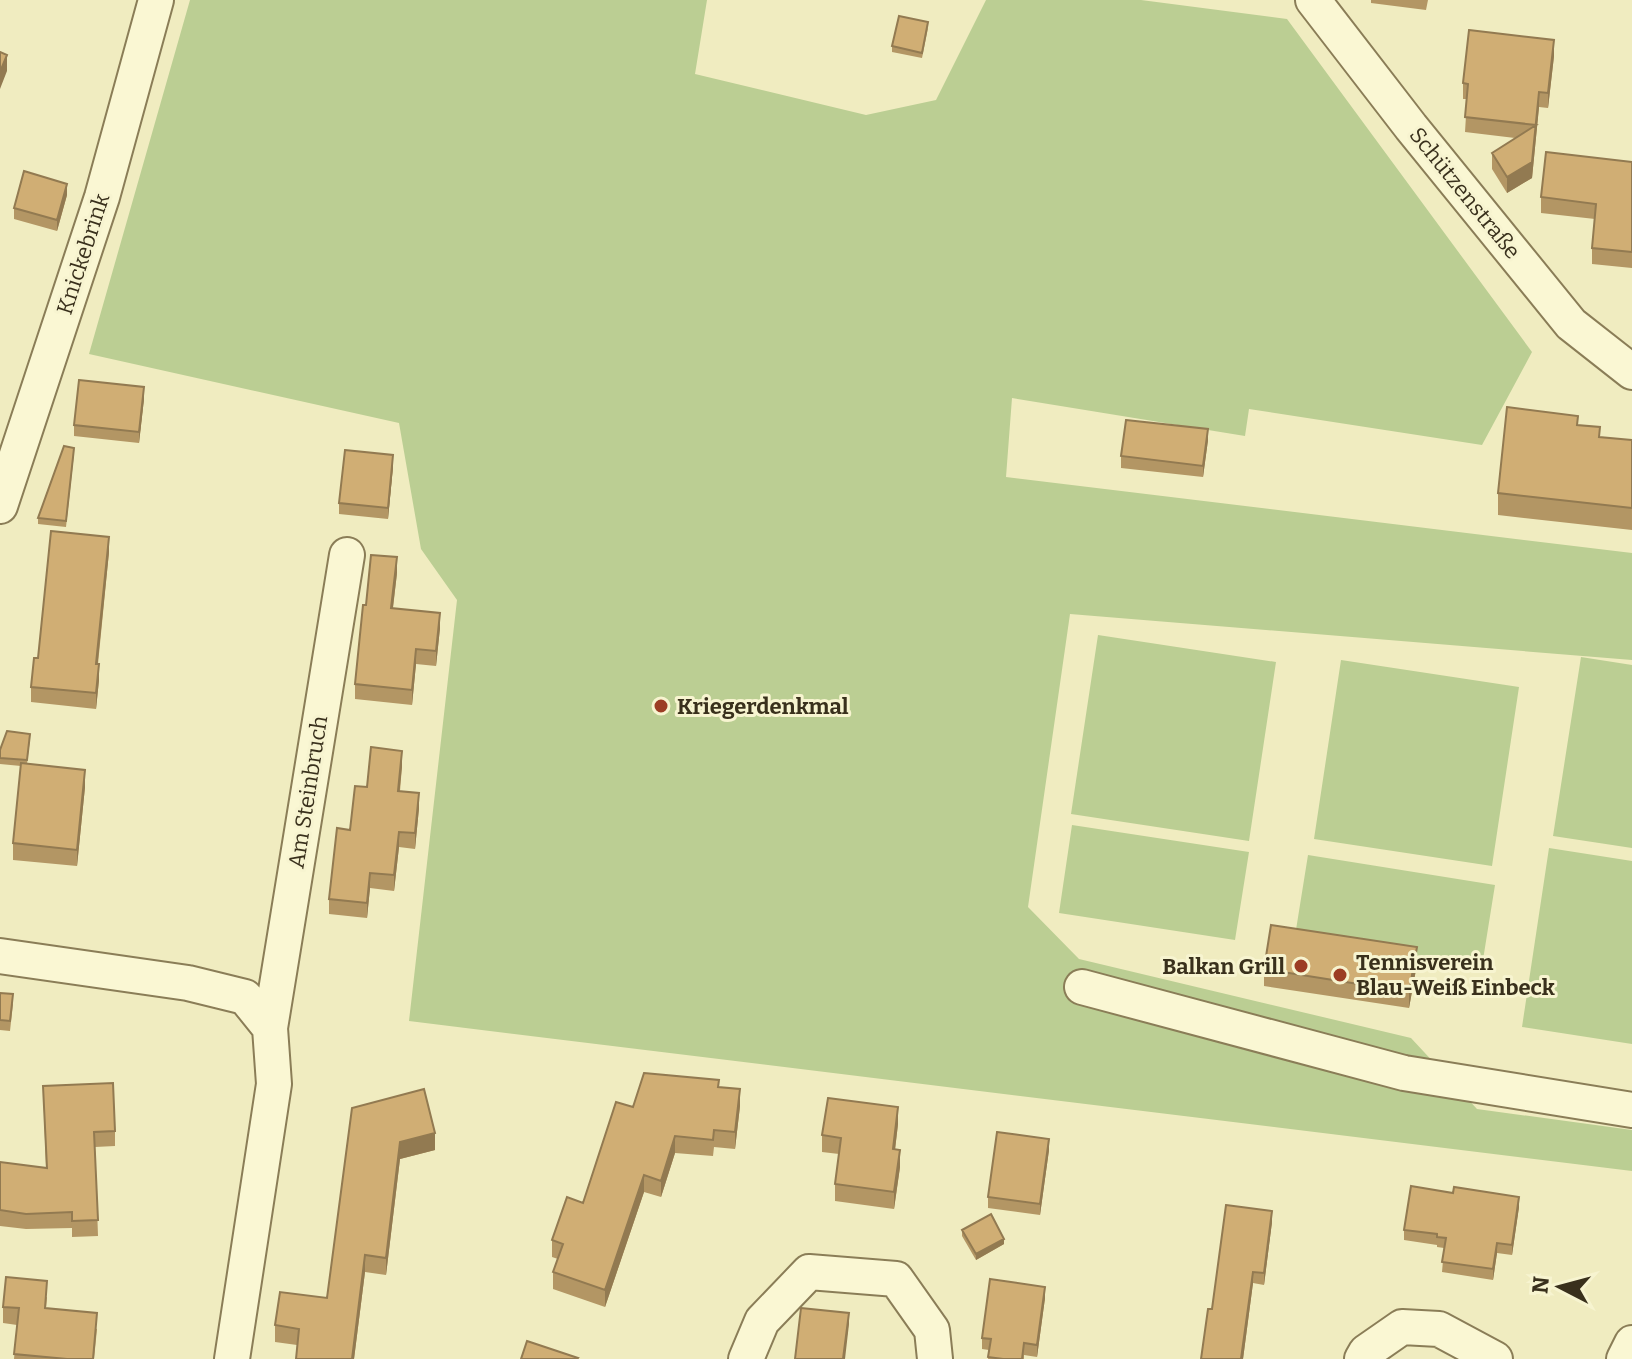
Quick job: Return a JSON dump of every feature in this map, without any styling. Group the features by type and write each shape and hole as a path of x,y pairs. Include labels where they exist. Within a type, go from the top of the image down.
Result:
{"street":[{"name":"Knickebrink","path":"0,506 102,197 156,0"},
{"name":"Schützenstraße","path":"1313,0 1411,127 1571,324 1632,372"},
{"name":"Am Steinbruch","path":"232,1359 274,1084 270,1028 347,555"},
{"path":"0,956 188,983 245,997 270,1028"},
{"path":"1082,987 1404,1073 1632,1110"},
{"path":"746,1359 762,1321 809,1272 896,1279 932,1330 935,1359"},
{"path":"1362,1359 1366,1352 1402,1327 1439,1329 1495,1359"},
{"path":"1624,1359 1632,1343"}],"green space":[{"path":"190,0 707,0 695,74 866,115 936,100 986,0 1141,0 1287,19 1532,352 1482,445 1249,409 1245,436 1012,398 1006,477 1632,553 1632,660 1070,614 1028,907 1079,959 1411,1038 1477,1109 1632,1130 1632,1171 409,1021 457,600 421,549 399,423 89,354"},
{"path":"1098,635 1276,662 1249,841 1071,814"},
{"path":"1581,657 1632,665 1632,848 1553,836"},
{"path":"1341,660 1519,687 1492,866 1314,839"},
{"path":"1072,825 1249,852 1235,940 1059,913"},
{"path":"1549,848 1632,861 1632,1044 1522,1027"},
{"path":"1308,855 1495,885 1482,966 1295,936"}],"building":[{"path":"899,16 928,22 922,53 892,46"},
{"path":"1469,30 1554,40 1548,93 1539,92 1536,125 1465,117 1468,84 1463,83"},
{"path":"0,52 7,55 0,72"},
{"path":"1536,125 1532,162 1507,177 1492,153"},
{"path":"1546,152 1632,162 1632,252 1592,248 1596,204 1541,197"},
{"path":"24,171 67,184 57,220 14,208"},
{"path":"79,380 144,387 139,432 74,425"},
{"path":"1507,407 1578,416 1577,425 1600,427 1599,437 1632,440 1632,508 1498,493"},
{"path":"1126,420 1208,429 1203,466 1121,456"},
{"path":"64,446 74,448 66,521 38,518"},
{"path":"345,450 393,455 388,508 339,503"},
{"path":"51,531 109,537 96,664 99,664 96,693 31,687 34,658 38,658"},
{"path":"371,555 397,557 391,608 440,613 436,651 416,649 412,690 355,684"},
{"path":"7,731 30,734 27,760 0,758"},
{"path":"371,747 402,751 398,791 419,793 415,833 399,832 394,875 370,873 367,903 329,899 337,828 350,830 355,786 367,787"},
{"path":"21,763 85,770 77,850 13,843"},
{"name":"Tennisverein Blau-Weiß Einbeck","path":"1271,925 1417,947 1409,992 1264,969"},
{"path":"0,993 13,994 10,1021 0,1020"},
{"path":"644,1073 719,1080 718,1087 740,1089 735,1132 714,1130 713,1140 675,1136 661,1181 644,1175 605,1290 553,1272 563,1244 552,1240 567,1197 583,1203 616,1102 633,1107"},
{"path":"113,1083 115,1131 94,1132 98,1220 72,1221 72,1212 26,1214 0,1210 0,1162 47,1168 43,1086"},
{"path":"424,1089 435,1133 400,1142 386,1258 365,1255 352,1359 296,1359 299,1329 275,1325 280,1292 327,1298 352,1108"},
{"path":"828,1098 898,1107 893,1149 900,1150 894,1192 835,1184 841,1138 822,1135"},
{"path":"997,1132 1049,1139 1040,1204 988,1197"},
{"path":"1411,1186 1453,1193 1454,1187 1519,1197 1512,1245 1497,1243 1493,1269 1442,1262 1446,1238 1404,1230"},
{"path":"1226,1205 1272,1211 1264,1273 1253,1272 1241,1359 1201,1359 1208,1309 1212,1309"},
{"path":"991,1214 1004,1239 976,1254 962,1230"},
{"path":"6,1277 47,1281 45,1308 97,1313 93,1359 14,1354 19,1308 3,1307"},
{"path":"990,1279 1045,1287 1037,1345 1024,1343 1022,1359 988,1357 991,1339 982,1338"},
{"path":"801,1308 849,1313 843,1359 795,1359"},
{"path":"527,1341 578,1358 521,1359"}],"place":[{"name":"Kriegerdenkmal","path":"661,706"},
{"name":"Balkan Grill","path":"1301,966"},
{"name":"Tennisverein Blau-Weiß Einbeck","path":"1340,975"}]}
